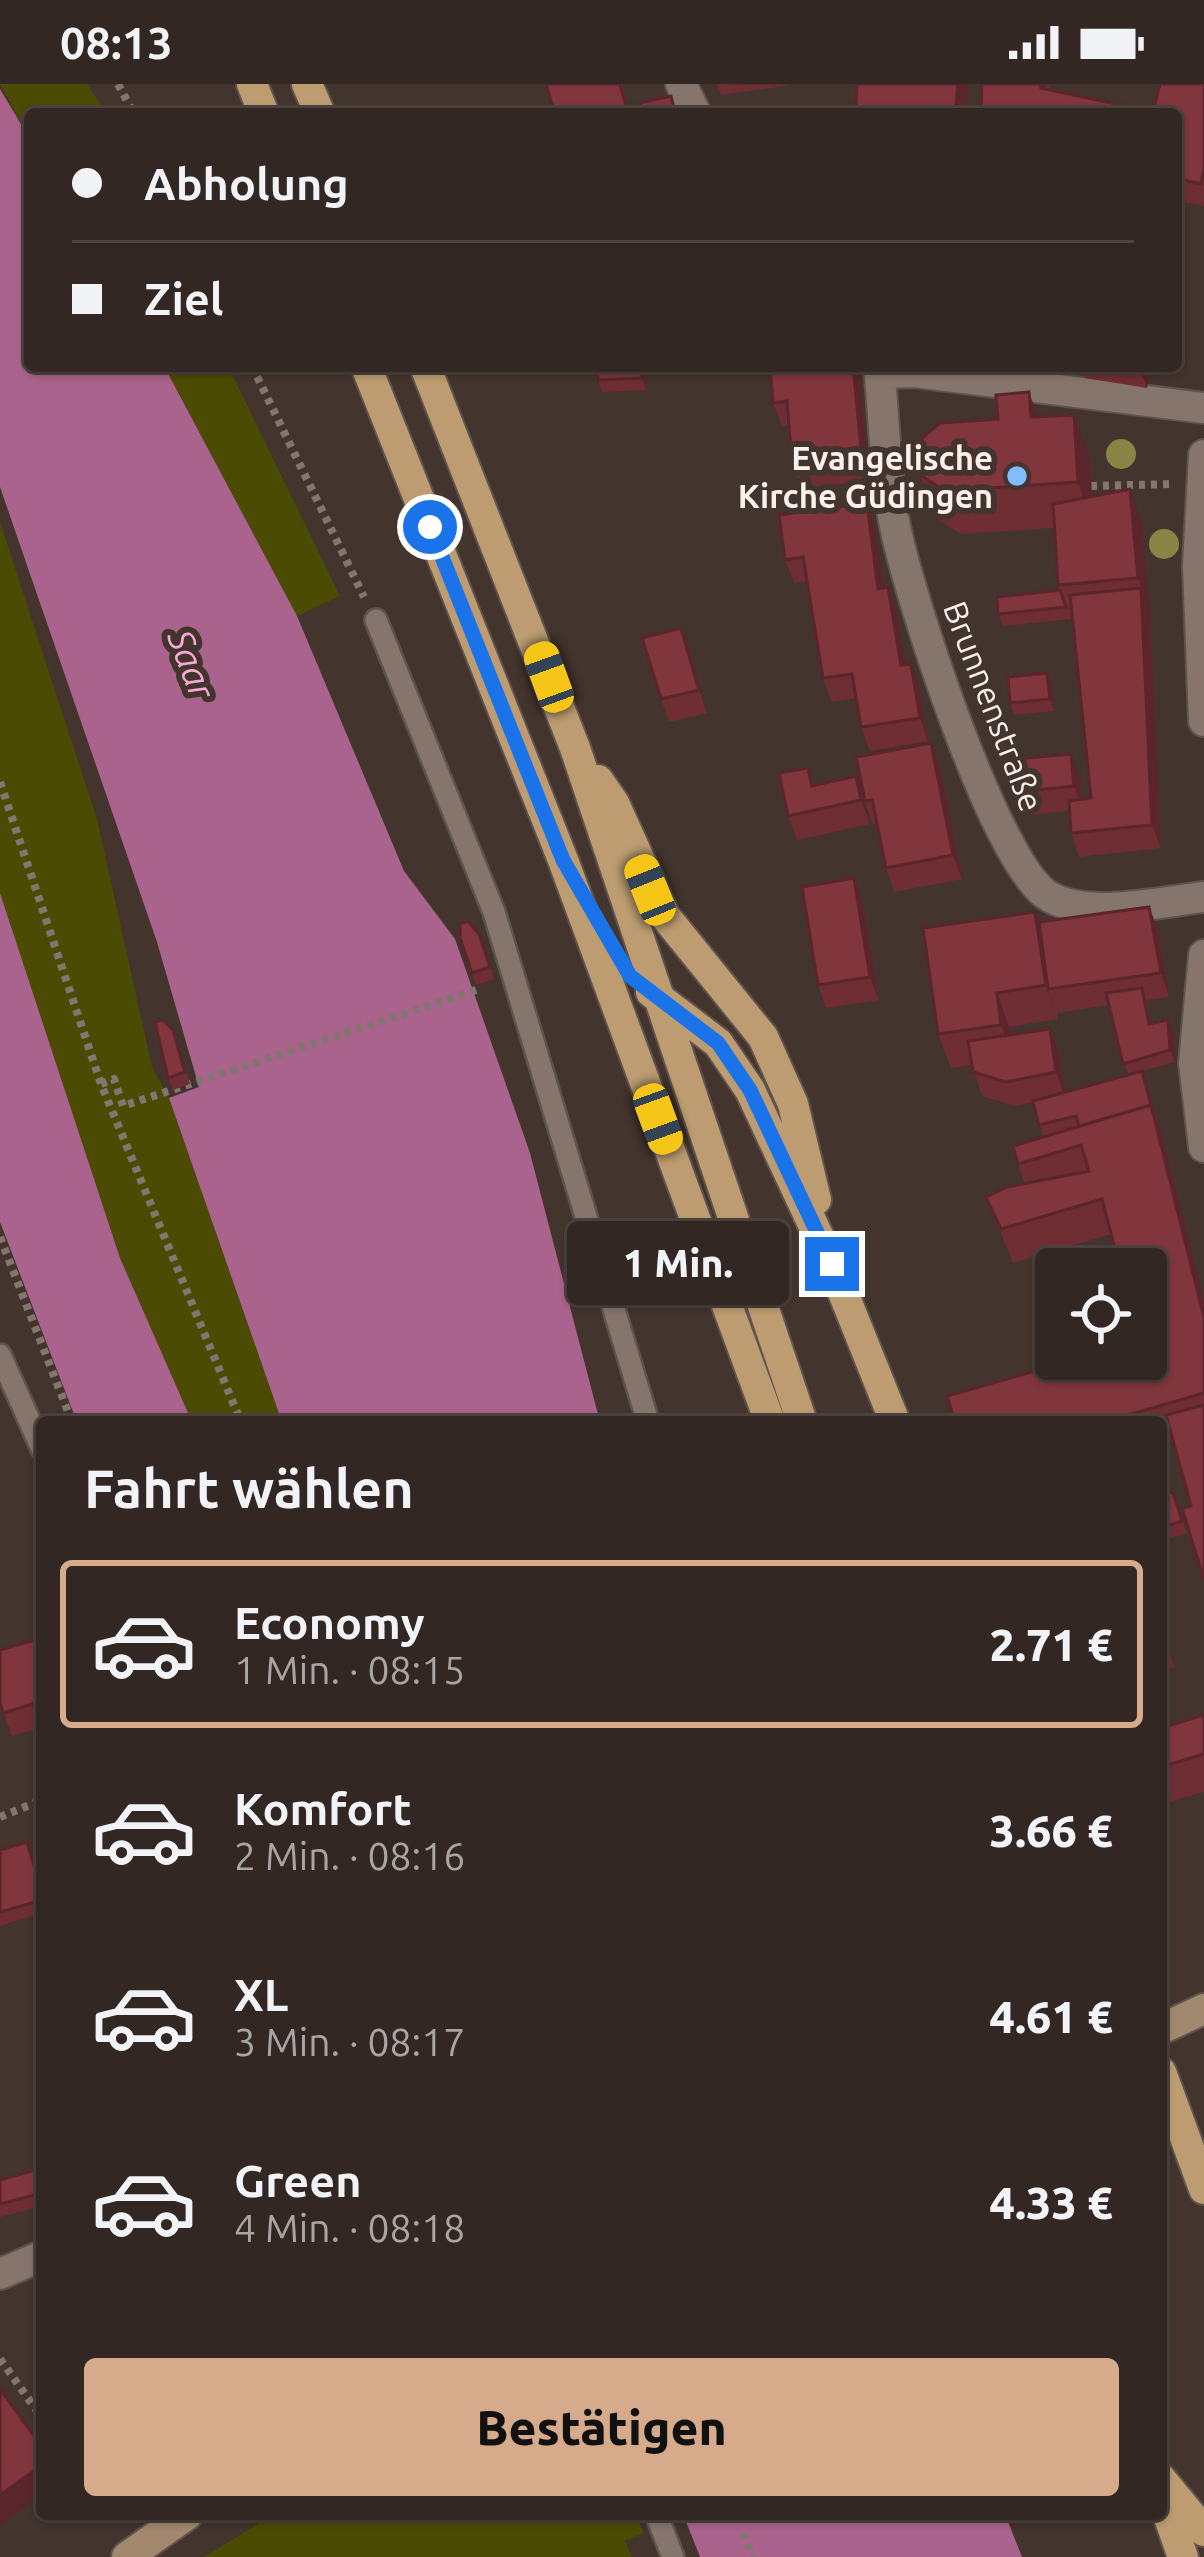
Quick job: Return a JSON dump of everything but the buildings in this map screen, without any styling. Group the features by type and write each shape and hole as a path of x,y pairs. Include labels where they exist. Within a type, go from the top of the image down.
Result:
{"main road":[{"path":"368,372 563,860 768,1416"},
{"path":"427,372 575,748 654,994 800,1416"},
{"path":"575,748 614,802 665,916 763,1037 793,1104 832,1264"},
{"path":"563,860 630,976 718,1043 750,1090 832,1264 893,1416"},
{"path":"1167,2026 1204,2009"},
{"path":"1167,2088 1204,2189"},
{"path":"1167,2486 1204,2531"},
{"path":"1167,2512 1183,2557"},
{"path":"127,2557 179,2520"}],"street":[{"name":"Brunnenstraße","path":"879,372 894,518 908,580 958,725 1026,876 1049,897 1082,906 1204,897"},
{"path":"914,372 1204,408"},
{"path":"1204,455 1198,566 1204,721"},
{"path":"1204,955 1194,1063 1204,1147"},
{"path":"0,2274 36,2259"}],"lane":[{"path":"376,620 494,912 646,1416"},
{"path":"0,1355 36,1436"},
{"path":"658,2520 673,2557"}],"path":[{"path":"256,372 376,620"},
{"path":"1091,486 1180,484"},
{"path":"0,782 101,1084 239,1416"},
{"path":"101,1084 114,1079 123,1106 479,989"},
{"path":"0,1237 71,1416"},
{"path":"0,1817 36,1802"},
{"path":"1,2362 35,2408 25,2414"},
{"path":"742,2533 750,2556"}],"shaded area":[{"path":"0,84 87,84 103,108 24,108 24,128"},
{"path":"167,372 231,372 340,596 297,616"},
{"path":"0,522 97,819 152,1067 169,1098 280,1416 189,1416 120,1258 0,893"},
{"path":"264,2520 638,2520 644,2533 625,2541 632,2557 204,2557"}],"water":[{"name":"Saar","path":"0,89 24,129 24,372 167,372 297,616 404,871 455,939 530,1153 598,1416 280,1416 169,1098 199,1087 157,942 0,487"},
{"path":"0,893 120,1258 189,1416 75,1416 0,1222"},
{"path":"685,2520 1007,2520 1022,2557 700,2557"}],"waterway":[{"path":"276,882 348,1099"}],"place":[{"name":"Evangelische Kirche Güdingen","path":"1017,476"}],"route":[{"path":"430,527 563,860 630,976 718,1043 750,1090 832,1264"}]}
